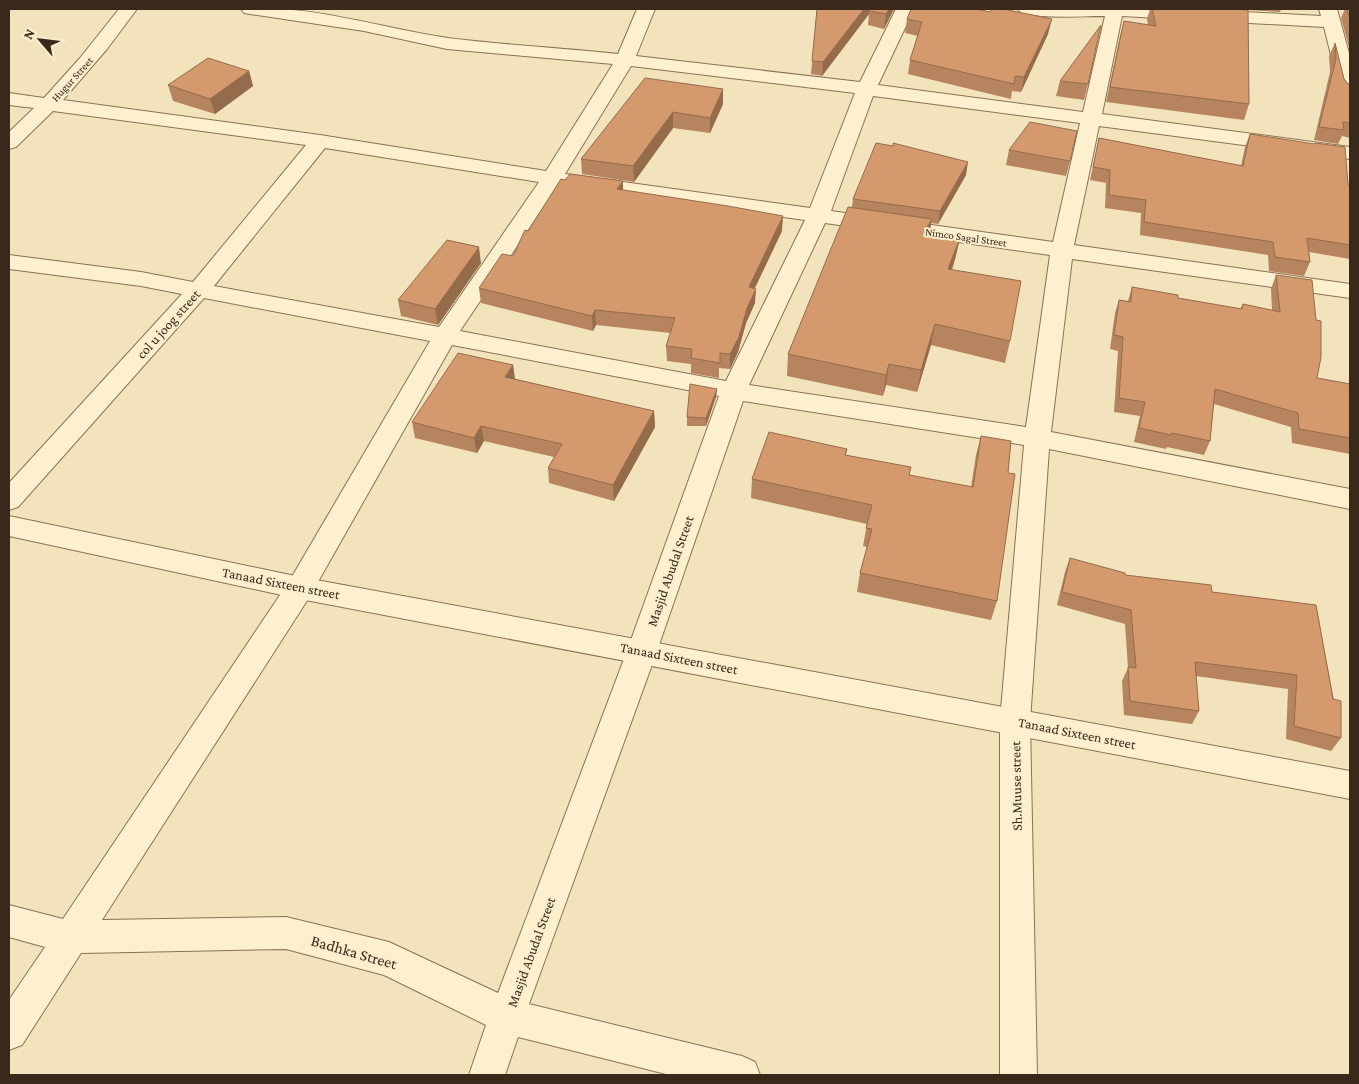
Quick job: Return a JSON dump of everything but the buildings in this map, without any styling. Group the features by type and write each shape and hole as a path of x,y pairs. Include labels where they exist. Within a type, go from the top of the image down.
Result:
{"street":[{"name":"Hugur Street","path":"9,143 49,106 102,46 128,9"},
{"path":"250,9 367,17 447,43 625,60 866,89 1092,117 1350,153"},
{"path":"9,1032 300,588 445,336 552,178 625,60 646,9"},
{"name":"Masjid Abudal Street","path":"487,1075 642,651 734,390 818,216 866,89 905,9"},
{"path":"1027,9 1055,11 1115,9 1329,15 1350,91"},
{"name":"Sh.Muuse street","path":"1019,1075 1015,721 1037,438 1062,251 1115,9"},
{"name":"Nimco Sagal Street","path":"9,99 49,106 320,141 552,178 1350,291"},
{"name":"col u joog street","path":"9,500 199,289 320,141"},
{"path":"9,262 141,279 199,289 734,390 1037,438 1350,499"},
{"name":"Tanaad Sixteen street","path":"9,526 300,588 1350,785"},
{"name":"Badhka Street","path":"9,922 71,937 286,933 389,959 507,1016 742,1075"}]}
